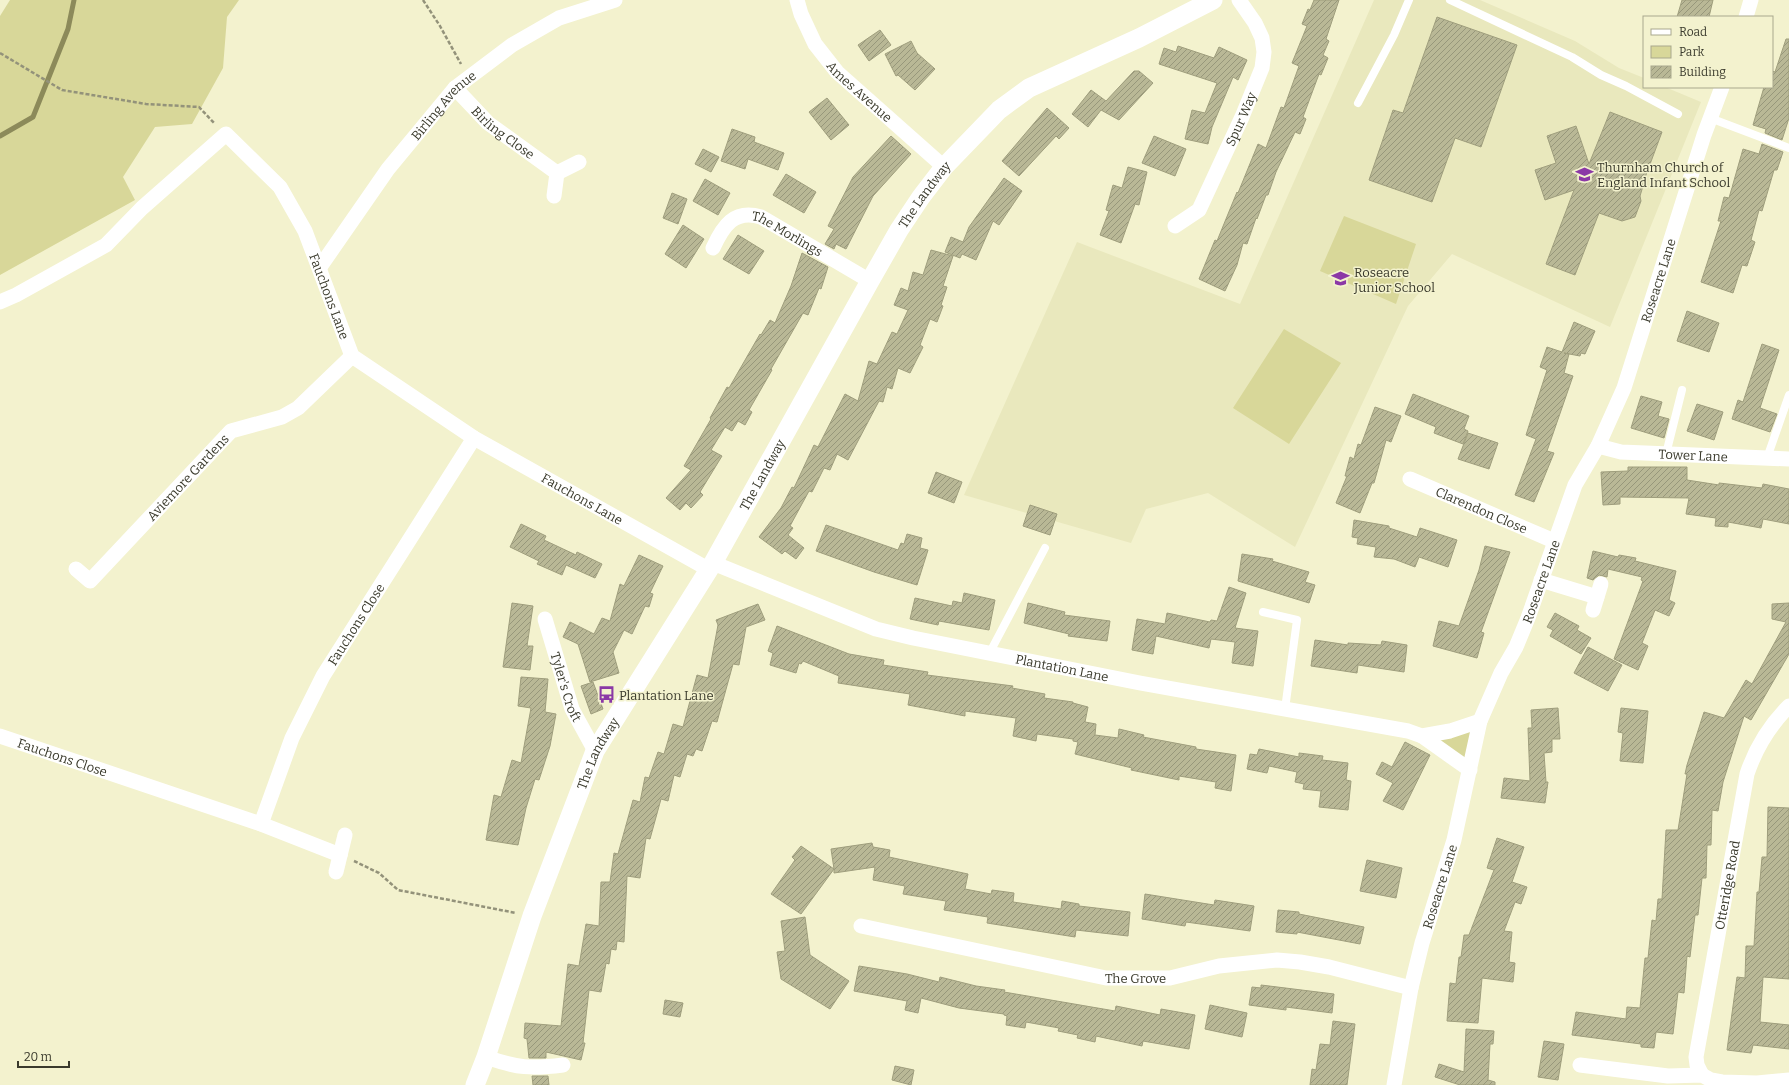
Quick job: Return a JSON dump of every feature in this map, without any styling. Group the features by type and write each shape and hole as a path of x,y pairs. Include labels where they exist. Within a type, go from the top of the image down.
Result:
{"street":[{"name":"Birling Avenue","path":"320,267 388,169 455,88 512,45 559,18 615,0"},
{"name":"Ames Avenue","path":"797,0 801,14 815,44 838,72 944,167"},
{"name":"The Landway","path":"475,1085 486,1057 532,916 595,751 711,566 899,230 921,197 944,167 999,110 1029,88 1145,35 1213,0"},
{"name":"Spur Way","path":"1175,226 1199,210 1242,117 1262,68 1264,52 1262,38 1255,23 1239,0"},
{"path":"1746,16 1751,0"},
{"name":"Birling Close","path":"455,88 488,123 557,173"},
{"name":"Roseacre Lane","path":"1394,1085 1411,988 1422,943 1454,840 1480,721 1501,673 1516,647 1575,485 1598,446 1624,388 1710,118 1722,88"},
{"path":"0,302 16,295 106,246 142,208 226,134"},
{"name":"Fauchons Lane","path":"226,134 280,187 305,231 320,267 352,356 474,438 711,566"},
{"path":"554,196 557,173 579,162"},
{"name":"The Morlings","path":"713,248 722,229 735,218 752,214 761,217 870,281"},
{"name":"Aviemore Gardens","path":"76,569 90,581 231,431 282,417 298,408 352,356"},
{"name":"Fauchons Close","path":"261,824 292,738 323,676 474,438"},
{"name":"Tower Lane","path":"1598,446 1621,452 1789,459"},
{"name":"Clarendon Close","path":"1410,479 1554,541"},
{"name":"Plantation Lane","path":"711,566 876,629 989,654 1408,731 1422,736 1470,770"},
{"path":"1541,580 1597,597"},
{"name":"Tyler's Croft","path":"545,619 572,709 595,751"},
{"name":"Otteridge Road","path":"1702,1076 1696,1057 1747,774 1752,758 1766,733 1789,706"},
{"name":"Plantation Lane","path":"1422,736 1450,732 1480,721"},
{"name":"Fauchons Close","path":"0,736 261,824 340,854"},
{"path":"336,872 345,835"},
{"name":"The Grove","path":"861,926 1106,978 1170,978 1219,966 1277,960 1329,967 1411,988"},
{"path":"486,1057 513,1066 526,1068 563,1065"},
{"path":"1580,1065 1668,1076 1702,1076 1711,1080 1722,1082 1757,1083 1789,1080"}],"lane":[{"path":"1358,103 1389,45 1409,0"},
{"path":"1450,0 1572,57 1601,75 1626,86 1678,114"},
{"path":"1710,118 1789,148"},
{"path":"1666,454 1682,390"},
{"path":"1767,458 1789,395"},
{"path":"989,654 1045,548"},
{"path":"1263,612 1297,620 1285,709"}],"path":[{"path":"422,0 440,26 468,77"},
{"path":"0,53 36,76 62,90 146,104 199,107 226,134"},
{"path":"340,854 379,873 398,890 532,916"}],"shaded area":[{"name":"Roseacre Junior School","path":"1374,0 1480,0 1575,41 1619,68 1643,78 1643,88 1667,88 1701,102 1610,327 1452,254 1408,306 1295,547 1208,493 1146,509 1131,543 964,495 1077,242 1240,304"}],"green space":[{"path":"10,0 239,0 227,17 223,68 192,124 155,127 123,177 135,200 0,275 0,16"},
{"path":"1344,216 1416,244 1396,304 1320,271"},
{"path":"1284,329 1341,363 1289,444 1233,408"},
{"path":"1480,721 1470,770 1433,742"}],"building":[{"path":"1314,0 1339,0 1326,39 1329,41 1323,55 1328,58 1321,75 1319,74 1303,117 1306,119 1300,134 1295,132 1276,172 1268,195 1266,195 1257,219 1256,218 1247,244 1243,243 1237,265 1225,291 1199,279 1215,240 1217,241 1237,192 1238,193 1258,144 1266,148 1281,107 1284,108 1299,66 1292,63 1307,26 1302,24 1308,9 1310,10"},
{"path":"1682,0 1713,0 1709,16 1677,16"},
{"path":"1437,17 1517,45 1481,147 1455,138 1432,202 1369,180 1393,110 1403,113"},
{"path":"880,30 891,45 869,61 858,45"},
{"path":"1786,39 1789,39 1789,118 1782,140 1765,133 1766,129 1753,125 1764,88 1773,88 1773,71 1775,72"},
{"path":"911,41 917,53 935,69 915,90 898,75 896,76 885,54"},
{"path":"1178,46 1214,58 1219,47 1247,60 1238,80 1233,77 1212,127 1208,144 1185,139 1192,110 1205,113 1217,83 1159,64 1164,48 1176,52"},
{"path":"1134,71 1139,71 1153,83 1119,120 1101,110 1088,127 1072,114 1091,90 1106,101"},
{"path":"827,98 849,125 831,140 809,112"},
{"path":"1047,108 1069,128 1059,139 1056,136 1019,176 1002,161"},
{"path":"1610,112 1662,132 1643,183 1640,196 1641,201 1635,217 1622,221 1599,213 1575,275 1546,264 1574,190 1545,200 1535,170 1556,163 1547,136 1576,126 1589,164"},
{"path":"732,129 755,137 754,142 784,153 778,170 748,159 745,169 721,161"},
{"path":"891,136 911,154 873,196 846,249 836,244 834,249 825,244 834,229 828,226 853,177"},
{"path":"1154,136 1186,149 1175,176 1142,163"},
{"path":"1762,144 1783,152 1777,170 1774,170 1762,211 1759,210 1751,240 1755,242 1747,266 1742,265 1733,293 1701,282 1721,221 1718,221 1724,197 1729,198 1743,149 1759,154"},
{"path":"703,149 719,157 711,172 695,164"},
{"path":"1128,167 1147,172 1139,205 1135,204 1121,243 1100,235 1109,211 1106,210 1113,185 1122,188"},
{"path":"786,174 816,192 804,213 773,195"},
{"path":"1004,178 1022,191 999,225 993,221 976,260 962,254 960,258 945,252 951,237 963,242 969,227"},
{"path":"705,179 730,193 718,215 693,201"},
{"path":"672,193 687,199 678,224 663,218"},
{"path":"683,225 704,239 686,268 665,254"},
{"path":"738,235 764,251 749,274 723,259"},
{"path":"931,250 953,256 943,286 947,287 941,305 943,306 937,322 930,319 920,345 923,347 910,373 898,368 892,389 887,387 883,402 879,401 848,460 837,454 830,470 824,468 812,492 809,491 790,526 793,528 788,535 804,548 796,559 785,551 782,554 759,537 781,508 792,487 794,488 814,445 818,447 845,394 858,401 869,361 877,364 892,332 897,334 908,310 894,305 901,288 908,291 913,272 923,275"},
{"path":"802,253 828,267 821,289 819,288 808,315 803,313 771,369 772,370 749,410 752,412 745,425 738,421 732,431 725,427 711,450 722,456 700,492 703,495 691,508 686,503 680,510 666,498 691,470 684,466 711,419 710,418 727,387 729,388 760,334 761,335 770,320 775,323 791,286"},
{"path":"1687,311 1719,323 1709,352 1677,341"},
{"path":"1574,322 1595,331 1585,354 1581,353 1580,356 1564,353 1569,354 1564,373 1573,376 1547,451 1554,453 1534,502 1515,495 1536,439 1526,435 1547,370 1540,367 1547,347 1562,352"},
{"path":"1762,344 1779,350 1760,408 1777,414 1770,432 1732,419 1738,400 1743,402"},
{"path":"1413,394 1469,416 1464,429 1468,431 1463,444 1434,433 1436,427 1405,414"},
{"path":"1641,396 1662,402 1658,416 1669,419 1664,438 1631,428"},
{"path":"1697,404 1723,412 1714,440 1687,431"},
{"path":"1375,407 1401,416 1391,442 1386,440 1374,483 1372,483 1360,513 1336,503 1347,476 1345,476 1350,457 1354,459 1358,444 1361,445"},
{"path":"1468,433 1498,443 1489,469 1458,459"},
{"path":"1628,467 1687,467 1687,480 1719,485 1719,483 1762,488 1763,484 1789,489 1789,524 1763,519 1761,528 1728,522 1728,527 1715,526 1716,518 1686,514 1689,498 1620,497 1620,504 1603,505 1601,472 1628,471"},
{"path":"936,472 962,482 954,503 928,493"},
{"path":"1030,505 1057,514 1050,535 1023,526"},
{"path":"1354,520 1389,526 1389,528 1417,537 1420,528 1457,540 1448,567 1419,557 1415,567 1394,559 1374,557 1376,547 1357,544 1358,538 1352,537"},
{"path":"521,524 546,536 544,540 576,555 577,552 602,564 595,578 566,565 562,575 537,564 539,561 510,547"},
{"path":"826,525 898,550 901,543 904,544 907,534 922,538 920,548 928,550 917,585 874,572 816,551"},
{"path":"1485,546 1510,552 1481,632 1484,633 1477,658 1433,646 1439,621 1459,626 1479,570"},
{"path":"1593,551 1618,557 1619,555 1636,558 1635,561 1676,571 1669,600 1675,603 1669,616 1655,610 1642,643 1648,646 1638,670 1614,659 1643,581 1641,580 1642,577 1608,569 1607,577 1599,575 1593,580 1587,578"},
{"path":"1242,554 1273,559 1272,561 1309,572 1305,582 1315,585 1309,603 1238,581"},
{"path":"639,555 663,566 650,593 653,594 649,607 645,606 632,634 624,630 613,652 619,673 590,682 578,644 563,637 570,622 594,634 602,618 610,621 620,584 624,586"},
{"path":"1229,587 1246,593 1235,628 1258,631 1253,666 1232,663 1235,642 1211,639 1209,648 1156,636 1153,654 1132,650 1137,619 1165,624 1167,613 1210,622 1211,620 1217,621"},
{"path":"964,593 995,600 989,630 939,621 938,625 910,619 915,598 952,606 953,601 962,603"},
{"path":"512,603 533,606 527,646 533,646 530,670 503,667"},
{"path":"1028,603 1065,612 1064,615 1110,621 1107,641 1068,636 1069,634 1024,623"},
{"path":"1789,603 1789,654 1751,720 1744,716 1723,782 1718,811 1712,810 1711,845 1707,845 1706,878 1702,878 1698,915 1695,915 1690,957 1687,956 1684,993 1678,992 1673,1034 1656,1032 1654,1048 1641,1047 1641,1044 1572,1035 1576,1012 1626,1019 1627,1007 1640,1008 1645,958 1648,958 1652,920 1656,921 1658,899 1662,899 1666,830 1678,830 1687,774 1685,774 1704,712 1724,718 1746,680 1752,684 1786,622 1772,619 1772,604"},
{"path":"758,604 765,620 746,627 739,665 733,664 717,722 712,721 702,751 696,749 693,756 687,754 680,777 674,775 668,801 661,799 650,839 646,838 640,878 627,876 624,942 617,941 616,950 611,949 609,964 606,963 601,992 589,990 583,1043 585,1043 581,1060 546,1052 546,1058 529,1058 527,1039 524,1038 525,1023 561,1026 568,964 579,966 586,924 599,926 601,882 610,882 614,853 618,854 633,800 640,802 645,777 649,778 658,752 664,754 673,724 683,727 697,675 708,678 718,625 716,620"},
{"path":"1555,613 1579,626 1577,630 1591,638 1581,654 1550,636 1553,630 1547,627"},
{"path":"777,626 849,654 884,660 883,665 928,672 927,675 1013,686 1012,688 1045,694 1044,698 1073,702 1088,707 1085,722 1096,724 1095,735 1118,738 1119,729 1144,735 1143,737 1196,747 1196,749 1236,755 1231,791 1215,788 1216,782 1179,776 1179,780 1131,770 1132,768 1075,754 1078,742 1073,741 1073,739 1037,734 1036,741 1013,736 1016,718 965,711 965,716 908,705 910,694 838,683 839,676 803,661 801,664 799,663 796,673 770,665 773,653 768,651"},
{"path":"1315,640 1348,645 1348,643 1381,645 1382,641 1407,645 1404,672 1358,665 1357,673 1311,666"},
{"path":"1588,647 1622,665 1608,691 1574,673"},
{"path":"521,677 548,679 545,712 556,714 550,746 539,780 535,779 526,808 518,845 486,840 494,795 501,797 512,760 521,763 531,708 518,706"},
{"path":"593,682 603,709 591,714 581,686"},
{"path":"1558,708 1560,739 1552,739 1552,752 1544,753 1546,782 1548,782 1545,803 1501,798 1504,778 1530,781 1528,728 1532,728 1531,710"},
{"path":"1621,708 1648,711 1643,763 1620,761 1623,733 1618,732"},
{"path":"1405,742 1430,755 1403,810 1383,801 1393,783 1376,774 1382,762 1392,767"},
{"path":"1259,749 1299,757 1299,753 1323,756 1322,760 1348,763 1346,780 1351,781 1348,810 1319,807 1321,791 1303,789 1304,784 1295,782 1297,772 1269,766 1267,773 1247,769 1250,754 1257,755"},
{"path":"1768,807 1789,808 1789,979 1763,977 1760,1022 1789,1025 1789,1049 1753,1045 1751,1053 1727,1050 1737,977 1745,978 1746,946 1754,946 1757,892 1759,892 1762,857 1767,857"},
{"path":"1497,838 1524,847 1512,882 1527,887 1521,904 1515,902 1504,931 1512,932 1509,962 1515,963 1513,982 1482,978 1478,1023 1447,1021 1450,983 1456,984 1459,957 1461,957 1464,935 1469,935 1494,870 1487,868"},
{"path":"872,843 873,847 890,850 889,857 968,874 965,889 991,894 992,890 1014,893 1013,902 1061,909 1062,901 1079,904 1079,906 1130,912 1128,936 1076,930 1075,937 987,923 988,917 944,910 946,901 903,894 905,886 873,880 875,867 834,873 831,849"},
{"path":"801,846 834,869 801,914 771,894 795,860 792,857"},
{"path":"1367,860 1402,868 1396,898 1360,891"},
{"path":"1145,894 1214,905 1215,900 1254,906 1250,931 1186,922 1185,926 1142,919"},
{"path":"1278,910 1299,912 1299,914 1364,927 1360,944 1297,932 1297,934 1276,932"},
{"path":"805,917 810,955 849,981 830,1009 781,979 777,952 785,951 781,921"},
{"path":"859,966 907,974 939,982 940,977 976,986 1005,990 1004,992 1115,1011 1116,1006 1160,1015 1161,1009 1195,1015 1189,1049 1143,1041 1142,1046 1096,1036 1095,1042 1077,1038 1078,1035 1058,1031 1059,1028 1026,1022 1025,1028 1006,1025 1007,1016 1004,1014 959,1008 921,998 918,1013 905,1010 907,1001 854,991"},
{"path":"1261,985 1334,994 1332,1013 1286,1007 1286,1010 1249,1005 1252,987 1261,988"},
{"path":"665,1000 683,1003 680,1017 663,1014"},
{"path":"1210,1005 1247,1013 1242,1037 1205,1029"},
{"path":"1333,1021 1355,1024 1347,1085 1310,1085 1312,1069 1316,1070 1320,1044 1330,1045"},
{"path":"1466,1029 1494,1031 1493,1044 1490,1044 1488,1080 1495,1082 1495,1085 1460,1085 1435,1077 1439,1064 1464,1072"},
{"path":"1544,1041 1564,1044 1558,1080 1538,1077"},
{"path":"895,1066 914,1070 911,1085 892,1080"},
{"path":"532,1076 548,1076 549,1085 533,1085"}],"waterway":[{"path":"0,136 33,117 68,29 74,0"}],"place":[{"name":"Thurnham Church of England Infant School","path":"1584,174"},
{"name":"Roseacre Junior School","path":"1341,279"},
{"name":"Plantation Lane","path":"606,695"}]}
